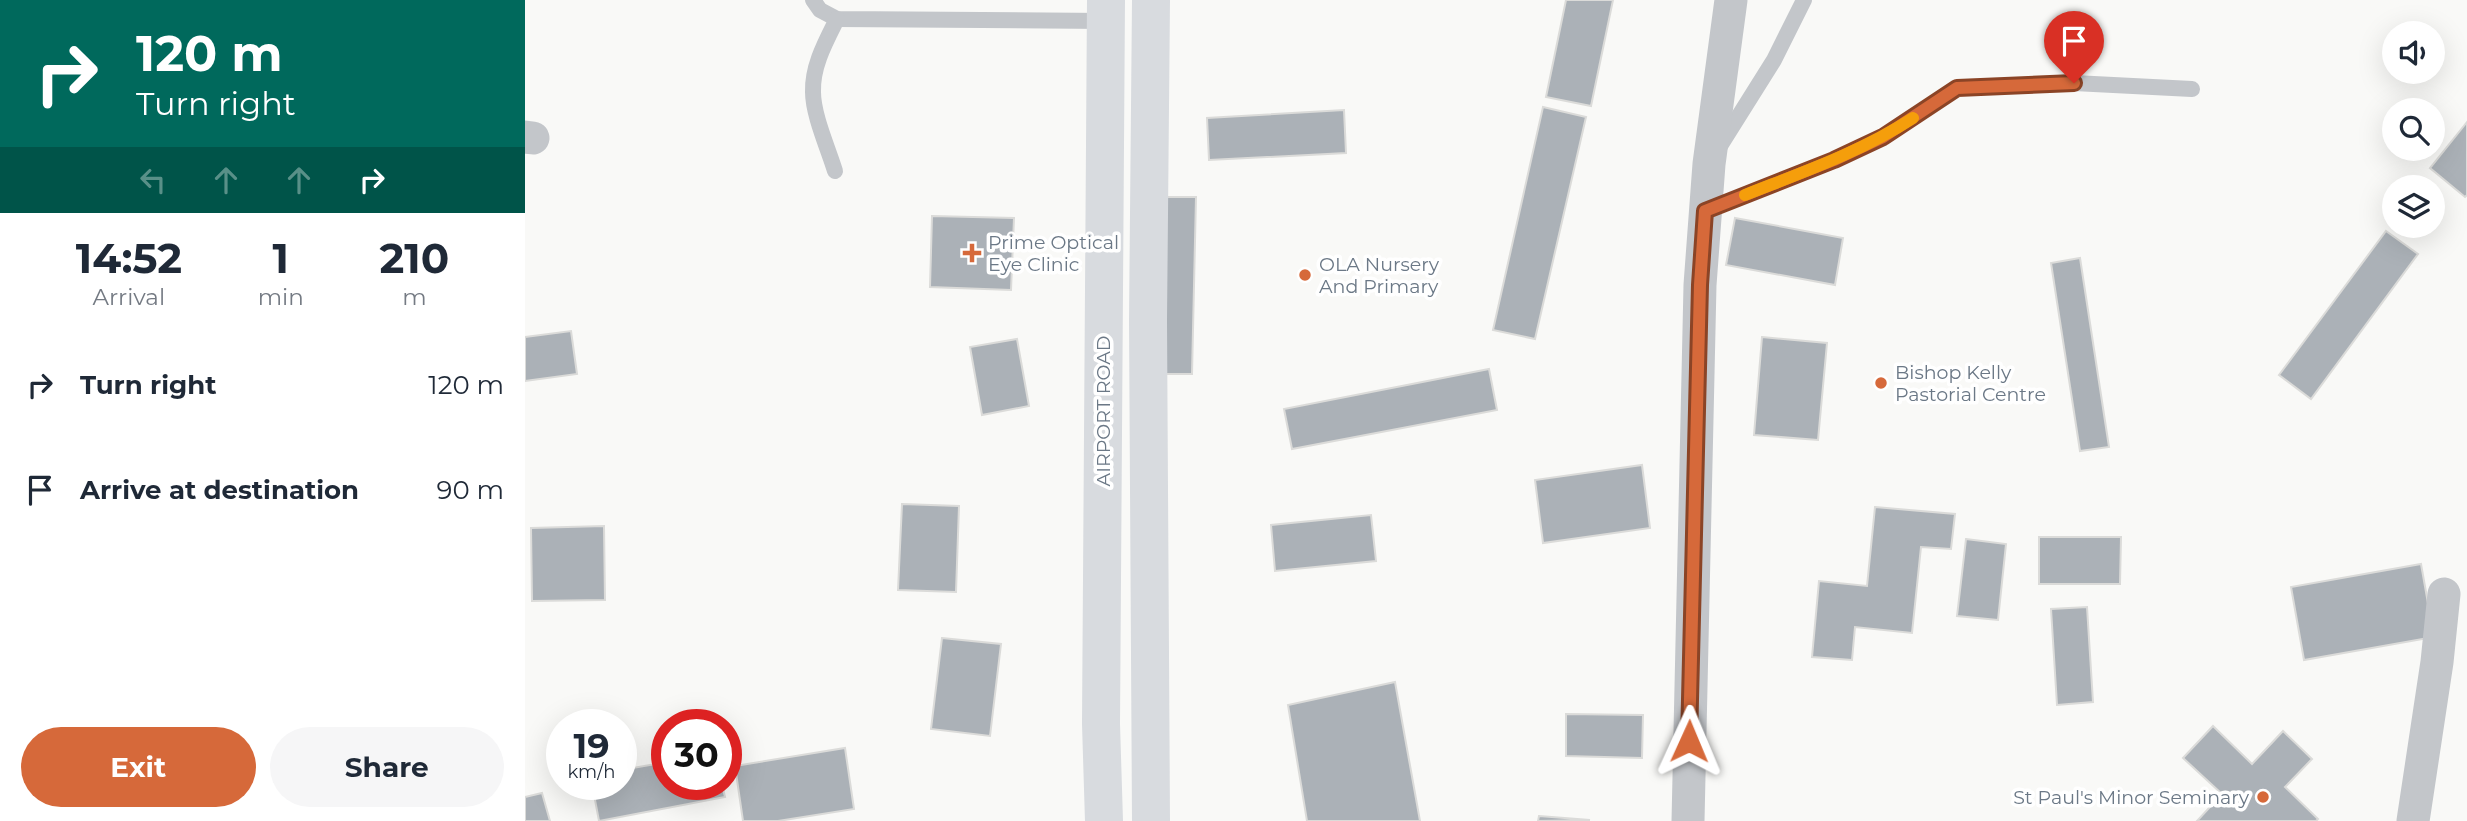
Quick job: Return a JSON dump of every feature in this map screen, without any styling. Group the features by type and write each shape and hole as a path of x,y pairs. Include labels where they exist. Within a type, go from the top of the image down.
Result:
{"main road":[{"path":"1151,0 1148,321 1151,821"},
{"name":"AIRPORT ROAD","path":"1104,821 1101,711 1106,11"}],"street":[{"path":"1688,821 1700,285 1709,164 1731,0"},
{"path":"2413,821 2437,662 2444,594"}],"lane":[{"path":"813,0 820,10 837,19 1106,11"},
{"path":"1709,164 1774,61 1804,0"},
{"path":"835,171 813,93 820,54 837,19"},
{"path":"1705,211 1834,160 1883,137 1957,88 2074,83 2192,89"}],"building":[{"path":"1566,0 1613,0 1591,106 1546,97"},
{"path":"1543,107 1586,117 1535,339 1493,330"},
{"path":"1344,110 1346,153 1209,160 1207,118"},
{"path":"2467,122 2465,197 2445,180 2445,175 2438,175 2430,168 2436,161 2445,161 2445,149"},
{"path":"1165,197 1196,197 1192,374 1162,374"},
{"name":"Prime Optical Eye Clinic","path":"932,216 1014,218 1011,290 930,287"},
{"path":"1735,218 1843,238 1835,285 1726,265"},
{"path":"2382,236 2396,238 2418,254 2311,399 2279,375"},
{"path":"2080,258 2109,447 2080,451 2051,263"},
{"path":"571,331 577,374 525,381 525,337"},
{"path":"1762,337 1827,343 1818,440 1754,435"},
{"path":"1017,339 1029,406 982,415 970,347"},
{"path":"1489,369 1497,410 1292,449 1284,409"},
{"path":"1642,465 1650,528 1543,543 1535,480"},
{"path":"902,504 959,506 956,592 898,590"},
{"path":"1875,507 1955,514 1951,549 1921,547 1912,633 1855,627 1852,660 1812,657 1819,581 1867,586"},
{"path":"1371,515 1376,561 1275,571 1271,525"},
{"path":"604,526 605,600 532,601 531,528"},
{"path":"2039,537 2121,537 2120,584 2039,584"},
{"path":"1966,539 2006,544 1998,620 1957,616"},
{"path":"2421,564 2434,637 2304,660 2291,587"},
{"path":"2087,607 2093,702 2057,705 2051,609"},
{"path":"942,638 1001,644 990,736 931,729"},
{"path":"1395,682 1420,821 1307,821 1288,705"},
{"path":"1566,714 1643,715 1642,758 1566,756"},
{"path":"2213,726 2252,764 2283,731 2312,759 2285,787 2318,819 2197,821 2222,794 2183,758"},
{"path":"845,748 854,809 778,821 743,821 740,800 742,765"},
{"path":"651,765 651,800 709,800 599,821 595,800 637,800 637,767"},
{"path":"542,793 550,821 525,821 525,797"},
{"path":"1539,816 1590,820 1538,821"}],"slow traffic":[{"path":"1745,195 1859,149 1913,118"}],"place":[{"name":"Prime Optical Eye Clinic","path":"972,253"},
{"name":"OLA Nursery And Primary","path":"1305,275"},
{"name":"Bishop Kelly Pastorial Centre","path":"1881,383"},
{"name":"St Paul's Minor Seminary","path":"2263,797"}],"route":[{"path":"1689,741 1700,285 1705,211 1834,160 1883,137 1957,88 2074,83"}]}
